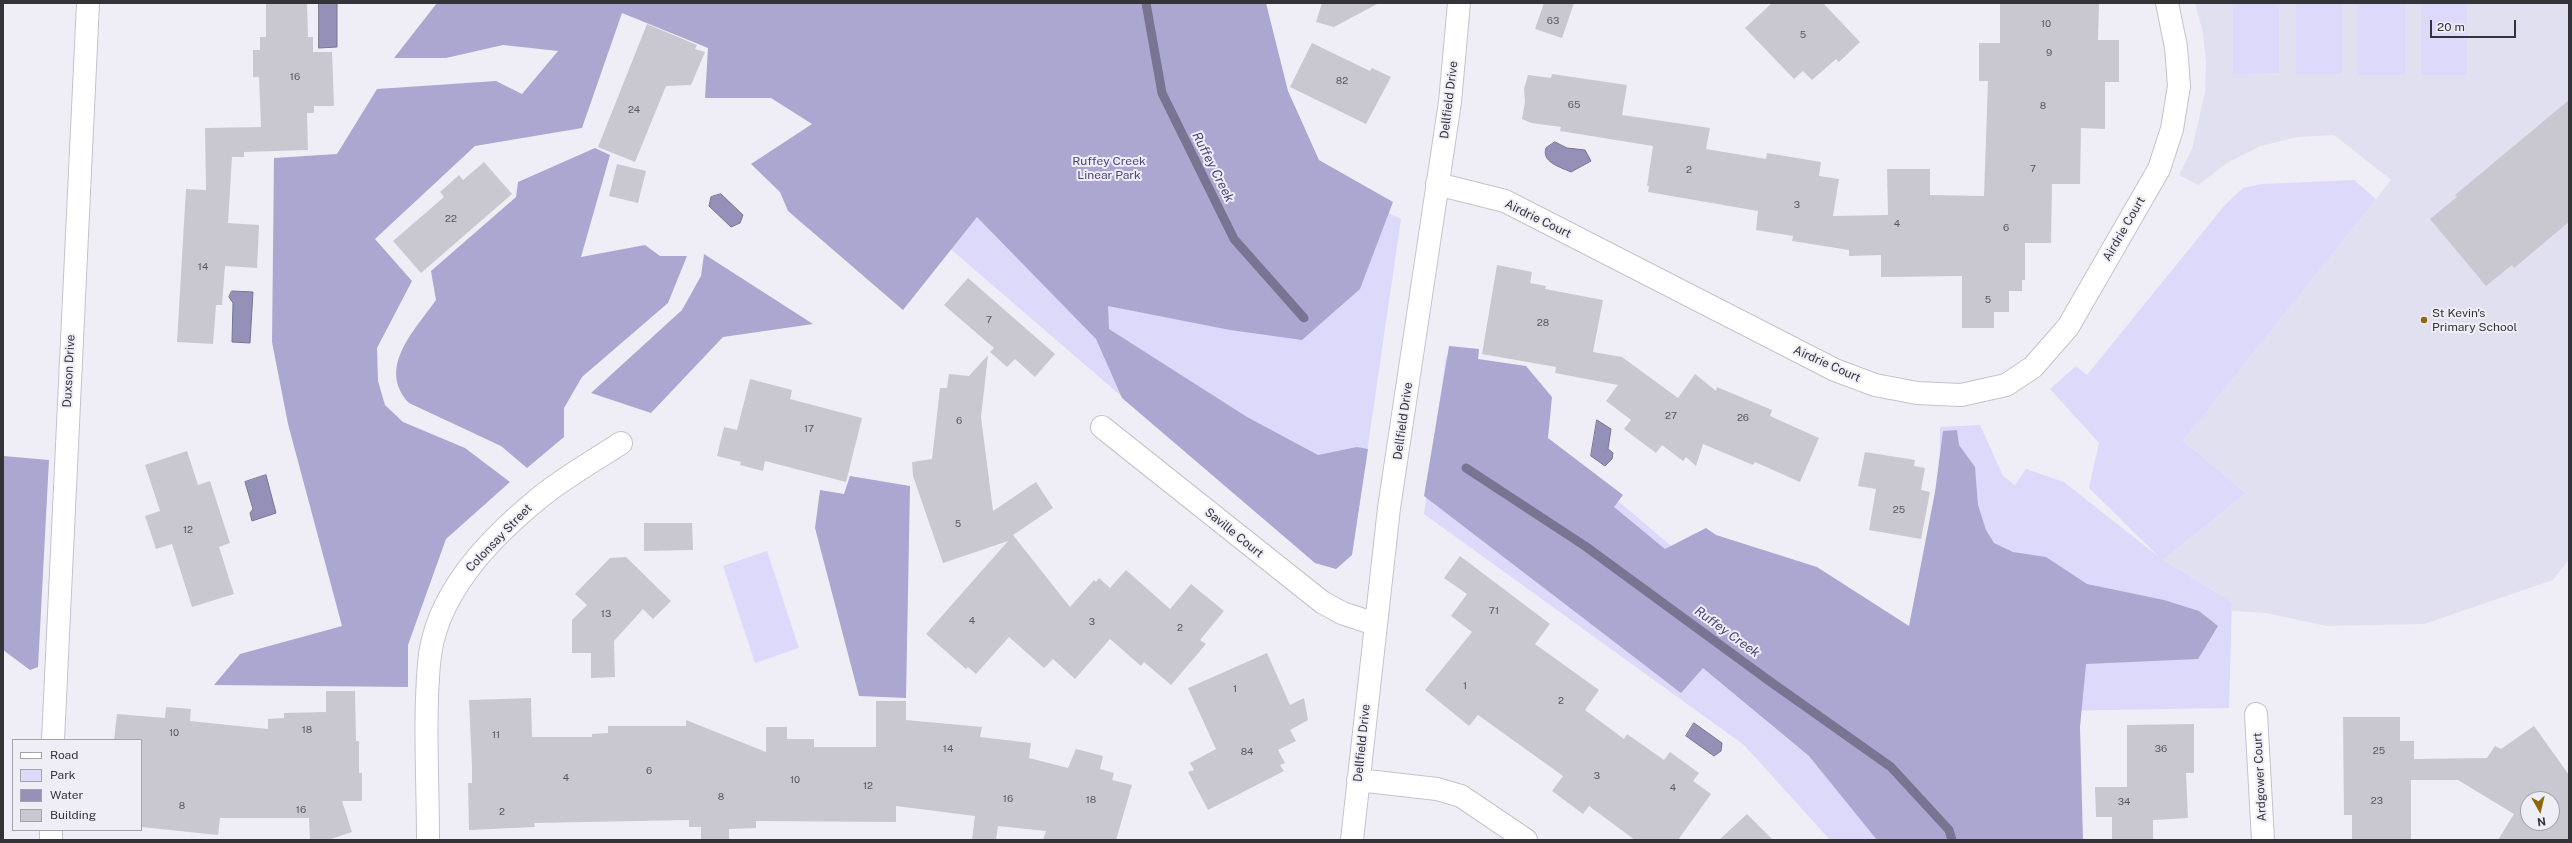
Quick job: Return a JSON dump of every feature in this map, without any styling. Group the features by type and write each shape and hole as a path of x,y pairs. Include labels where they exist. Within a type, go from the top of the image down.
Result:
{"street":[{"name":"Duxson Drive","path":"53,739 88,3"},
{"name":"Dellfield Drive","path":"1352,840 1389,508 1450,102 1459,3"},
{"name":"Airdrie Court","path":"1438,184 1505,201 1835,370 1862,380 1917,393 1961,395 2006,386 2034,367 2068,327 2159,168 2172,129 2179,86 2176,47 2166,3"},
{"name":"Saville Court","path":"1102,427 1322,602 1342,613 1375,624"},
{"name":"Colonsay Street","path":"428,840 429,663 439,621 459,580 496,538 538,499 621,443"},
{"name":"Ardgower Court","path":"2256,714 2263,840"},
{"path":"1358,780 1437,789 1460,796 1526,840"}],"shaded area":[{"name":"St Kevin's Primary School","path":"2195,3 2569,3 2569,559 2553,580 2424,624 2326,626 2266,613 2232,611 2232,602 2163,560 2246,493 2183,441 2391,180 2334,135 2297,137 2261,146 2227,163 2198,185 2179,175 2192,149 2205,92 2206,62 2203,33"}],"green space":[{"name":"Ruffey Creek Linear Park","path":"437,3 1266,3 1288,91 1319,160 1393,202 1360,289 1302,340 1230,330 1108,306 1109,329 1247,417 1318,455 1357,447 1368,449 1352,555 1336,569 1315,563 1122,398 1096,339 977,217 903,310 788,211 780,192 751,164 812,124 771,98 705,98 708,48 622,13 582,128 475,146 375,239 412,281 377,348 378,381 385,405 403,422 465,448 510,482 446,539 408,645 408,687 214,685 240,654 342,626 288,424 272,342 274,158 337,154 377,89 496,81 522,94 558,51 503,45 446,58 394,58"},
{"path":"2233,3 2279,3 2279,73 2233,74"},
{"path":"2296,3 2342,3 2342,74 2296,74"},
{"path":"2358,3 2405,3 2405,75 2358,75"},
{"path":"2421,3 2467,3 2467,75 2421,75"},
{"path":"595,148 610,155 581,257 645,245 660,256 687,256 668,303 582,377 564,408 564,437 527,468 501,446 409,403 400,390 396,376 398,363 402,350 418,324 436,300 431,271 516,197 518,182"},
{"path":"1276,161 1401,219 1352,555 1336,569 1315,563 910,214"},
{"path":"2354,180 2376,199 2183,441 2246,493 2163,560 2232,602 2229,708 2049,711 2010,840 1830,840 1744,745 1424,514 1446,356 1694,565 1938,649 1940,427 1980,425 2003,476 2015,485 2026,469 2064,482 2159,557 2089,488 2099,443 2050,389 2076,366 2087,375 2224,206 2243,188 2262,184"},
{"path":"704,254 813,324 723,337 651,413 591,393 682,310 701,276"},
{"path":"1449,346 1479,349 1478,359 1526,366 1552,397 1548,438 1623,495 1614,507 1665,549 1706,528 1716,535 1817,567 1909,626 1935,492 1943,431 1957,430 1959,445 1975,467 1978,505 1986,530 1994,543 2013,552 2046,557 2087,584 2164,600 2199,611 2218,626 2198,659 2086,664 2080,727 2083,840 1877,840 1809,756 1703,668 1681,693 1424,496"},
{"path":"3,456 49,460 38,667 30,670 3,650"},
{"path":"850,476 910,486 906,698 859,696 815,528 820,490 844,494"},
{"path":"767,551 799,648 755,663 723,566"}],"water":[{"path":"319,3 337,3 337,47 319,48"},
{"path":"1555,142 1567,148 1585,150 1591,161 1571,172 1557,166 1546,157 1545,153 1546,148"},
{"path":"721,194 743,215 740,223 731,227 709,206 711,197"},
{"path":"232,291 253,292 250,343 232,342 233,303 229,297"},
{"path":"1597,420 1611,429 1608,449 1613,453 1612,459 1605,466 1591,456"},
{"path":"266,475 276,513 252,521 250,513 253,509 245,482"},
{"path":"1694,723 1722,743 1721,751 1714,756 1686,736"}],"building":[{"path":"266,3 307,3 308,37 313,37 313,52 332,52 334,106 314,106 314,113 307,113 308,150 244,152 244,157 232,157 228,223 259,225 257,268 225,266 222,305 216,305 213,344 177,342 186,189 206,190 205,128 261,127 259,77 253,77 253,50 260,50 260,37 266,37"},
{"path":"1322,3 1379,3 1334,27 1316,22"},
{"path":"1544,3 1574,3 1562,38 1535,29"},
{"path":"1772,3 1823,3 1860,42 1839,62 1836,59 1812,80 1803,71 1794,79 1745,28"},
{"path":"2000,3 2099,3 2098,40 2119,40 2119,82 2105,82 2105,129 2081,128 2080,184 2052,184 2051,243 2025,243 2025,280 2022,280 2022,291 2009,291 2009,312 1994,312 1994,328 1962,328 1962,276 1881,277 1881,255 1849,256 1849,250 1792,241 1793,236 1756,230 1758,211 1648,192 1649,186 1647,186 1653,146 1560,131 1561,127 1531,123 1522,119 1525,102 1524,89 1528,75 1551,78 1552,74 1627,85 1622,115 1710,128 1706,149 1766,159 1767,153 1821,162 1819,176 1839,179 1833,216 1888,215 1887,169 1930,169 1930,195 1984,196 1988,81 1979,81 1979,43 2000,43"},
{"path":"647,24 697,45 695,49 705,52 691,85 666,86 635,162 598,147"},
{"path":"1312,43 1370,71 1372,68 1391,77 1366,124 1290,87"},
{"path":"2569,100 2569,222 2514,268 2512,265 2486,286 2430,219 2457,197 2455,195"},
{"path":"484,162 512,194 421,273 393,241 444,197 440,192 459,175 463,180"},
{"path":"617,164 646,171 638,203 609,196"},
{"path":"1497,265 1532,272 1530,283 1546,286 1545,289 1603,300 1593,352 1622,357 1678,398 1695,374 1716,391 1717,387 1772,410 1770,416 1819,438 1800,482 1755,462 1753,465 1703,444 1696,466 1686,457 1683,461 1662,445 1656,453 1624,429 1631,420 1606,401 1618,385 1555,373 1556,367 1482,354"},
{"path":"968,278 1055,354 1035,377 1015,359 1007,367 990,352 994,348 944,305"},
{"path":"988,355 981,417 993,511 1036,482 1053,508 1013,535 1070,607 1094,580 1096,582 1099,578 1110,588 1126,570 1170,609 1191,584 1224,611 1200,640 1206,644 1171,685 1144,662 1141,666 1110,639 1075,679 1053,659 1044,668 1009,637 976,674 968,667 966,669 926,634 1008,541 943,563 913,476 912,462 932,459 940,388 947,388 949,374 969,376"},
{"path":"750,379 792,390 790,399 862,418 846,482 765,461 763,471 740,465 741,462 717,456 724,427 737,430"},
{"path":"187,451 198,485 210,481 230,543 219,547 234,594 192,607 172,544 156,549 145,516 160,511 145,465"},
{"path":"1865,452 1915,460 1914,466 1925,468 1921,490 1930,492 1921,539 1869,530 1876,489 1858,486"},
{"path":"644,523 692,523 693,550 644,551"},
{"path":"1460,556 1550,624 1535,644 1599,690 1585,710 1624,739 1627,734 1664,760 1670,752 1699,773 1693,781 1711,794 1678,840 1635,840 1589,806 1583,814 1552,791 1563,776 1478,715 1469,726 1425,690 1472,632 1451,616 1467,594 1444,578"},
{"path":"626,557 671,601 653,619 643,609 614,641 615,677 591,678 591,653 572,653 572,620 587,605 575,594 610,558"},
{"path":"1267,653 1290,705 1304,698 1308,720 1290,730 1296,741 1278,750 1285,763 1280,765 1284,771 1208,810 1188,772 1194,770 1190,763 1216,749 1188,688"},
{"path":"326,691 355,691 356,741 359,741 359,773 362,773 362,801 342,801 352,832 328,840 310,840 309,818 220,818 218,835 142,827 142,739 114,739 117,714 165,718 166,707 191,709 190,721 268,729 268,719 284,718 284,713 326,712"},
{"path":"531,698 532,737 592,737 592,734 608,733 608,726 686,726 686,720 766,752 766,727 787,727 787,739 814,739 814,747 876,747 876,701 906,701 906,720 982,727 980,737 1031,743 1029,758 1068,768 1076,749 1103,756 1100,769 1114,773 1112,780 1132,785 1116,840 1043,840 1046,831 998,826 996,840 972,840 975,816 896,806 896,822 756,821 756,828 729,829 729,840 701,840 701,827 689,827 689,820 534,823 535,827 469,830 468,783 472,783 472,767 469,700"},
{"path":"2343,717 2400,717 2400,741 2414,741 2414,759 2487,758 2495,746 2501,749 2534,726 2569,775 2569,840 2498,840 2514,814 2458,780 2411,780 2411,840 2352,840 2352,815 2344,815"},
{"path":"2194,724 2194,773 2186,773 2188,818 2153,820 2153,840 2112,840 2112,817 2096,817 2095,787 2127,787 2127,725"},
{"path":"1747,814 1773,840 1719,840"}],"waterway":[{"name":"Ruffey Creek","path":"1146,3 1162,93 1234,239 1304,318"},
{"name":"Ruffey Creek","path":"1466,468 1585,546 1768,680 1891,767 1949,830 1952,840"}],"place":[{"name":"St Kevin's Primary School","path":"2424,320"}]}
